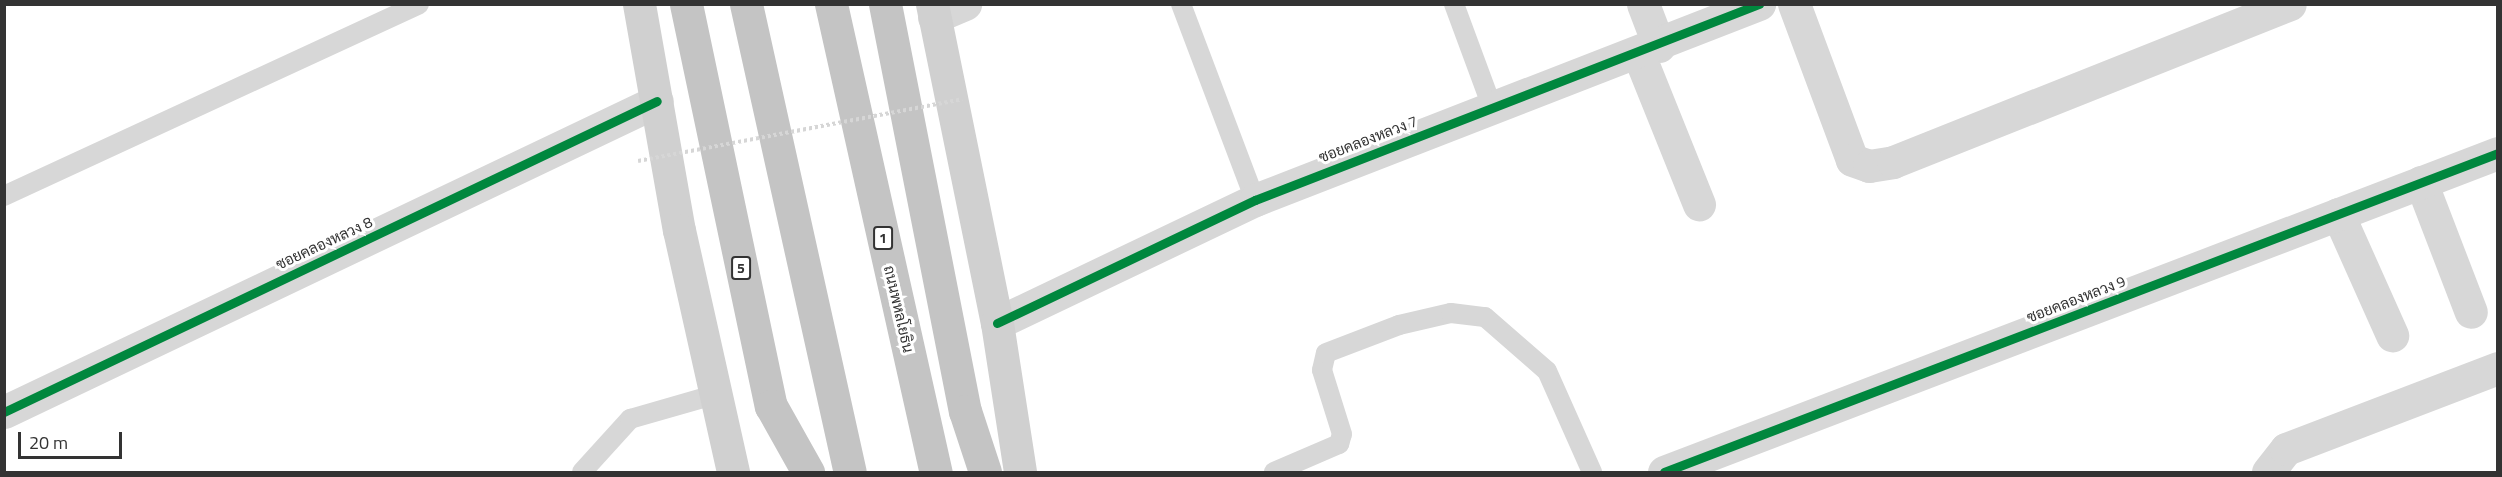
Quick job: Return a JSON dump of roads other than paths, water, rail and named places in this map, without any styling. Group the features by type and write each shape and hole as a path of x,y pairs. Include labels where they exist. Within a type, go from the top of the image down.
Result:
{"highway":[{"name":"5","path":"686,4 771,406 781,472"},
{"path":"746,4 850,472"},
{"name":"ถนนพหลโยธิน","path":"831,4 936,472"},
{"path":"885,8 965,411 970,472"},
{"name":"5","path":"771,406 808,472"},
{"path":"965,411 985,472"}],"main road":[{"path":"639,4 679,230 733,472"},
{"path":"933,11 997,323 1020,472"}],"street":[{"path":"933,11 965,4"},
{"path":"1643,4 1649,51 1699,204"},
{"name":"ซอยคลองหลวง 7","path":"997,323 1255,200 1492,107 1649,51 1760,4"},
{"path":"1794,4 1852,160 1869,166 1893,162 2289,4"},
{"name":"ซอยคลองหลวง 8","path":"4,412 657,101"},
{"name":"ซอยคลองหลวง 9","path":"1664,472 2498,153"},
{"path":"2421,182 2471,312"},
{"path":"2338,214 2392,335"},
{"path":"2268,472 2286,449 2498,368"}],"lane":[{"path":"4,196 419,4"},
{"path":"1181,4 1255,200"},
{"path":"1454,4 1492,107"},
{"path":"1274,472 1339,444 1342,434 1322,370 1326,353 1400,325 1451,313 1485,317 1547,371 1592,472"},
{"path":"582,472 630,419 717,394"}]}
